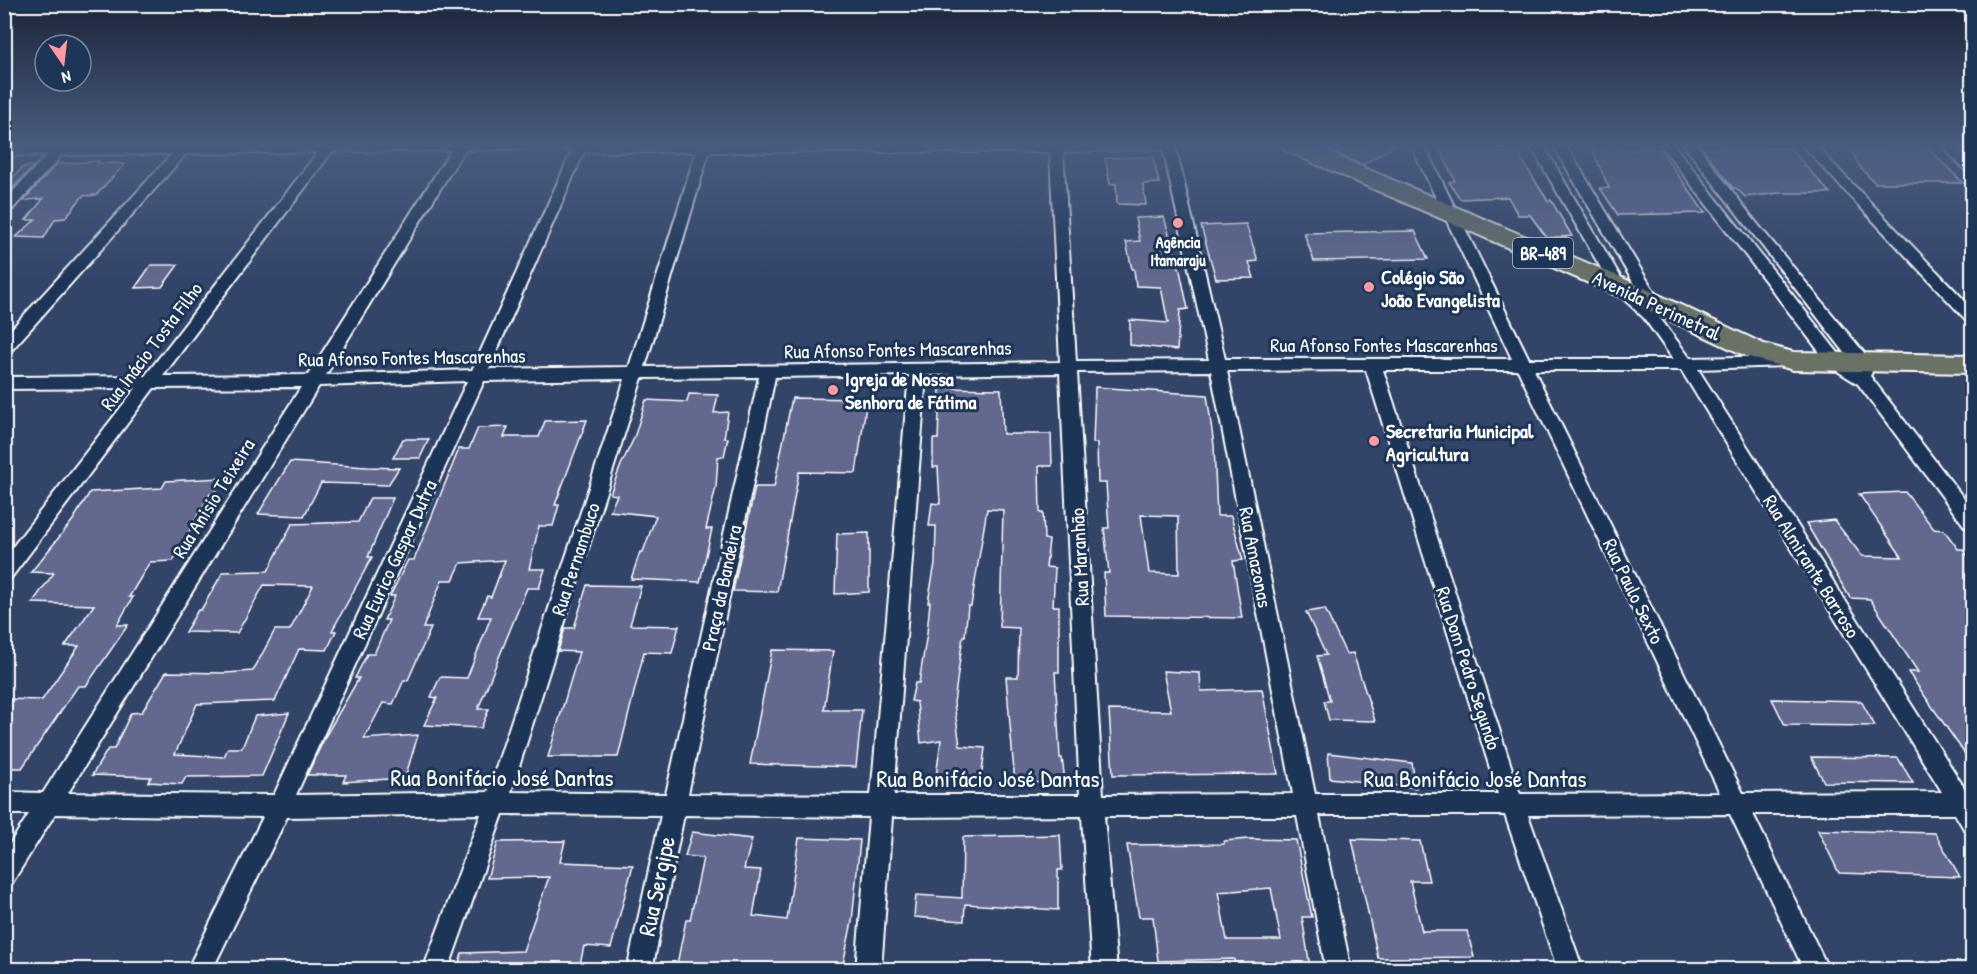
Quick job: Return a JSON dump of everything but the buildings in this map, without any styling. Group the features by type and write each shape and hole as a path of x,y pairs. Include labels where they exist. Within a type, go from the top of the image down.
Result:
{"main road":[{"name":"Avenida Perimetral","path":"1399,190 1618,286 1651,308 1755,350 1793,361"},
{"name":"BR-489","path":"1793,361 1837,363 1864,372 1972,364"}],"street":[{"path":"4,210 22,190"},
{"path":"4,348 147,190"},
{"name":"Rua Inácio Tosta Filho","path":"4,573 295,190"},
{"name":"Rua Anisio Teixeira","path":"4,875 432,190"},
{"name":"Rua Eurico Gaspar Dutra","path":"199,969 280,806 478,375 556,190"},
{"name":"Rua Pernambuco","path":"435,969 496,803 635,374 692,190"},
{"name":"Rua Maranhão","path":"1058,190 1092,805 1105,969"},
{"name":"Rua Amazonas","path":"1179,190 1218,365 1304,804 1339,969"},
{"name":"Rua Paulo Sexto","path":"1439,190 1817,969"},
{"path":"1562,190 1618,286"},
{"name":"Rua Almirante Barroso","path":"1585,190 1651,308 1969,809"},
{"path":"1702,190 1837,363"},
{"path":"1725,190 1864,372 1972,522"},
{"path":"1851,190 1972,317"},
{"path":"1727,224 1750,224"},
{"name":"Rua Afonso Fontes Mascarenhas","path":"4,383 313,381 478,375 1218,365 1686,364 1793,361"},
{"name":"Rua Dom Pedro Segundo","path":"1373,365 1513,806 1571,969"},
{"path":"868,969 918,370"},
{"name":"Praça da Bandeira","path":"674,803 768,372"},
{"name":"Rua Bonifácio José Dantas","path":"4,803 280,806 496,803 880,806 1737,805 1969,809"},
{"name":"Rua Sergipe","path":"639,969 674,803"}],"place":[{"name":"Agência Itamaraju","path":"1178,223"},
{"name":"Colégio São João Evangelista","path":"1369,287"},
{"name":"Igreja de Nossa Senhora de Fátima","path":"833,390"},
{"name":"Secretaria Municipal Agricultura","path":"1374,441"}]}
